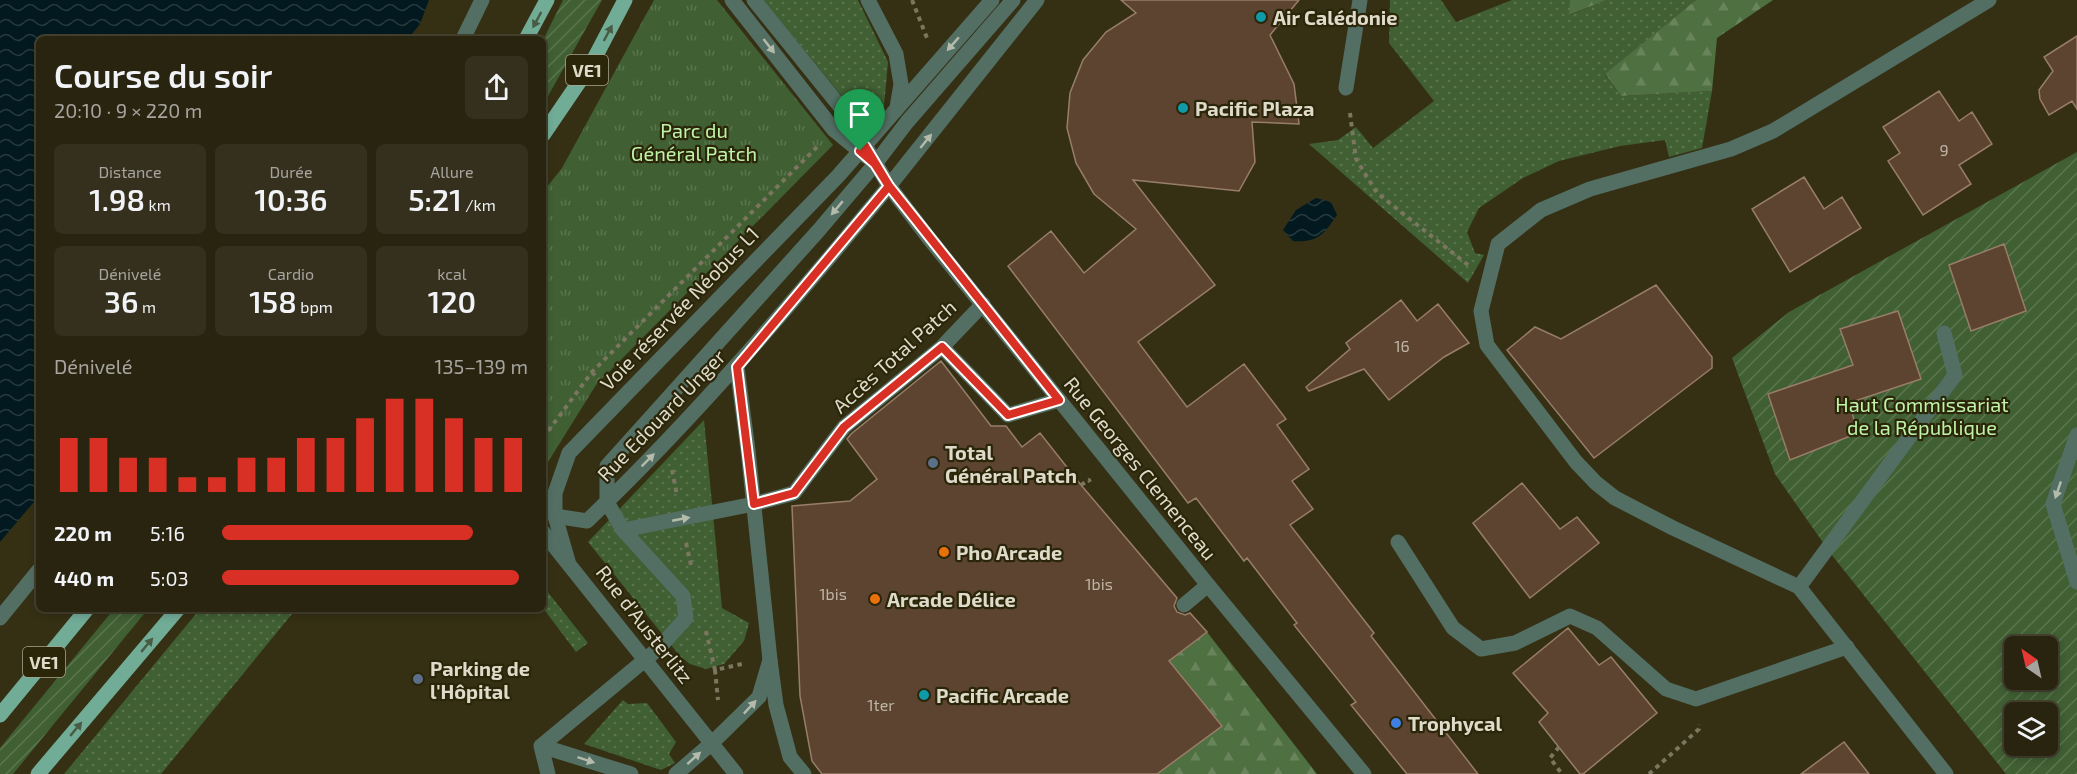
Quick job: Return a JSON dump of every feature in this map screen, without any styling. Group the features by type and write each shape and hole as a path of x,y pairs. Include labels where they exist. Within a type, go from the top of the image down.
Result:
{"main road":[{"path":"528,36 548,0"},
{"name":"VE1","path":"546,131 592,63 625,0"},
{"name":"VE1","path":"0,715 85,612"},
{"path":"38,774 174,612"}],"street":[{"path":"464,36 482,0"},
{"path":"732,0 834,130 863,149"},
{"path":"754,0 847,115 863,149 889,186"},
{"path":"868,0 896,54 901,84 896,111"},
{"name":"Voie réservée Néobus L1","path":"568,561 555,516 555,494 569,453 863,149 992,0"},
{"name":"Rue Edouard Unger","path":"607,502 607,466 811,239 1013,0"},
{"name":"Rue Edouard Unger","path":"607,502 737,367 889,186 1037,0"},
{"path":"1346,88 1360,0"},
{"path":"1946,774 1799,587 1615,498 1596,483 1576,462 1487,345 1481,311 1498,244 1541,210 1590,189 1731,148 1773,131 1989,0"},
{"name":"Rue Georges Clemenceau","path":"889,186 1208,585 1364,774"},
{"name":"Accès Total Patch","path":"623,530 754,504 794,493 844,427 942,347 983,304"},
{"path":"1799,587 1955,375 1944,333"},
{"path":"942,347 1008,415 1059,400"},
{"path":"737,367 776,705 790,757 804,774"},
{"path":"2077,435 2053,504 2077,582"},
{"path":"541,746 646,659 686,618 683,596 623,530 607,502 587,521 555,516 546,506"},
{"name":"Rue d'Austerlitz","path":"546,535 736,774"},
{"path":"1398,542 1453,628 1481,649 1515,643 1570,616 1597,628 1666,690 1696,699 1847,647"},
{"path":"0,618 36,574"},
{"path":"1184,605 1208,585"},
{"path":"676,774 736,722 759,697 770,660"},
{"path":"541,746 548,774"},
{"path":"541,746 631,774"}],"path":[{"path":"912,0 930,47"},
{"path":"1346,88 1356,159 1377,193 1488,280"},
{"path":"546,434 592,372 819,145"},
{"path":"716,670 718,700"},
{"path":"1649,774 1699,729 1696,699"},
{"path":"1559,747 1550,758 1562,774"}],"green space":[{"path":"563,0 602,0 546,100 545,36"},
{"name":"Parc du Général Patch","path":"654,0 717,0 833,145 596,385 546,465 546,188 562,168"},
{"path":"763,0 858,0 888,62 883,117 859,117"},
{"path":"1390,0 1441,0 1456,22 1512,0 1570,0 1570,15 1607,0 1696,0 1605,75 1621,96 1712,91 1702,148 1669,157 1665,140 1620,146 1559,161 1523,178 1479,208 1467,232 1475,253 1484,255 1468,283 1309,144 1338,140 1356,127 1373,148 1434,101 1389,43"},
{"path":"1570,0 1607,0 1569,15"},
{"path":"1696,0 1773,0 1717,38 1712,91 1621,96 1605,74"},
{"name":"Haut Commissariat de la République","path":"2077,152 2077,774 2006,774 1831,554 1775,474 1732,358 1789,312"},
{"path":"704,420 722,608 749,623 744,641 724,664 706,669 690,664 680,656 588,542"},
{"path":"546,590 588,643 576,652 546,612"},
{"path":"112,612 146,612 13,774 0,774 0,748"},
{"path":"198,612 294,612 161,774 64,774"},
{"path":"1207,632 1317,774 1023,774"},
{"path":"623,700 628,704 647,703 676,742 669,754 675,763 661,770 584,744"}],"water":[{"path":"0,0 429,0 420,24 410,36 36,36 36,500 0,542"},
{"path":"1316,198 1331,202 1337,215 1320,236 1309,240 1293,241 1283,230 1296,210"}],"building":[{"path":"1121,0 1299,0 1270,35 1294,84 1299,124 1252,122 1255,162 1239,191 1133,180 1215,285 1138,342 1187,407 1244,364 1286,419 1277,425 1309,469 1292,481 1313,509 1290,525 1374,633 1371,636 1478,774 1407,774 1351,705 1356,702 1294,625 1297,623 1247,558 1244,561 1196,498 1188,503 1008,266 1051,231 1084,273 1136,229 1094,194 1076,163 1067,128 1070,93 1083,60 1106,32 1136,13"},
{"path":"2077,36 2077,109 2072,101 2049,115 2040,99 2039,90 2053,71 2044,57"},
{"path":"1939,91 1959,121 1972,112 1992,144 1959,165 1971,184 1923,215 1888,161 1900,153 1883,127"},
{"path":"1804,177 1824,209 1842,197 1861,228 1790,272 1752,209"},
{"path":"2004,244 2026,311 1971,331 1949,265"},
{"path":"1656,285 1712,357 1712,368 1594,458 1507,350 1535,327 1561,339"},
{"path":"1401,300 1417,321 1438,304 1469,343 1444,357 1389,400 1364,369 1309,391 1306,387 1350,349 1346,343"},
{"path":"1898,311 1921,379 1849,403 1858,433 1790,460 1768,394 1853,365 1840,329"},
{"name":"Pacific Arcade","path":"941,361 991,426 1006,426 1022,447 1040,433 1177,598 1174,606 1177,612 1185,615 1190,613 1207,632 1169,661 1222,726 1157,774 822,774 812,761 800,696 792,506 850,501 877,479 847,439"},
{"path":"1522,483 1560,529 1577,517 1599,543 1530,598 1473,523"},
{"path":"1568,628 1599,665 1611,657 1657,713 1583,774 1580,774 1539,722 1548,713 1513,673"},
{"path":"1844,742 1869,774 1801,774"}],"place":[{"name":"Air Calédonie","path":"1261,17"},
{"name":"Pacific Plaza","path":"1183,108"},
{"name":"Total Général Patch","path":"933,463"},
{"name":"Pho Arcade","path":"944,552"},
{"name":"Arcade Délice","path":"875,599"},
{"name":"Parking de l'Hôpital","path":"418,679"},
{"name":"Pacific Arcade","path":"924,695"},
{"name":"Trophycal","path":"1396,723"}],"route":[{"path":"860,151 865,146 889,186 1059,400 1008,415 942,347 844,427 794,493 754,504 737,367 889,186 875,164 860,151"}]}
